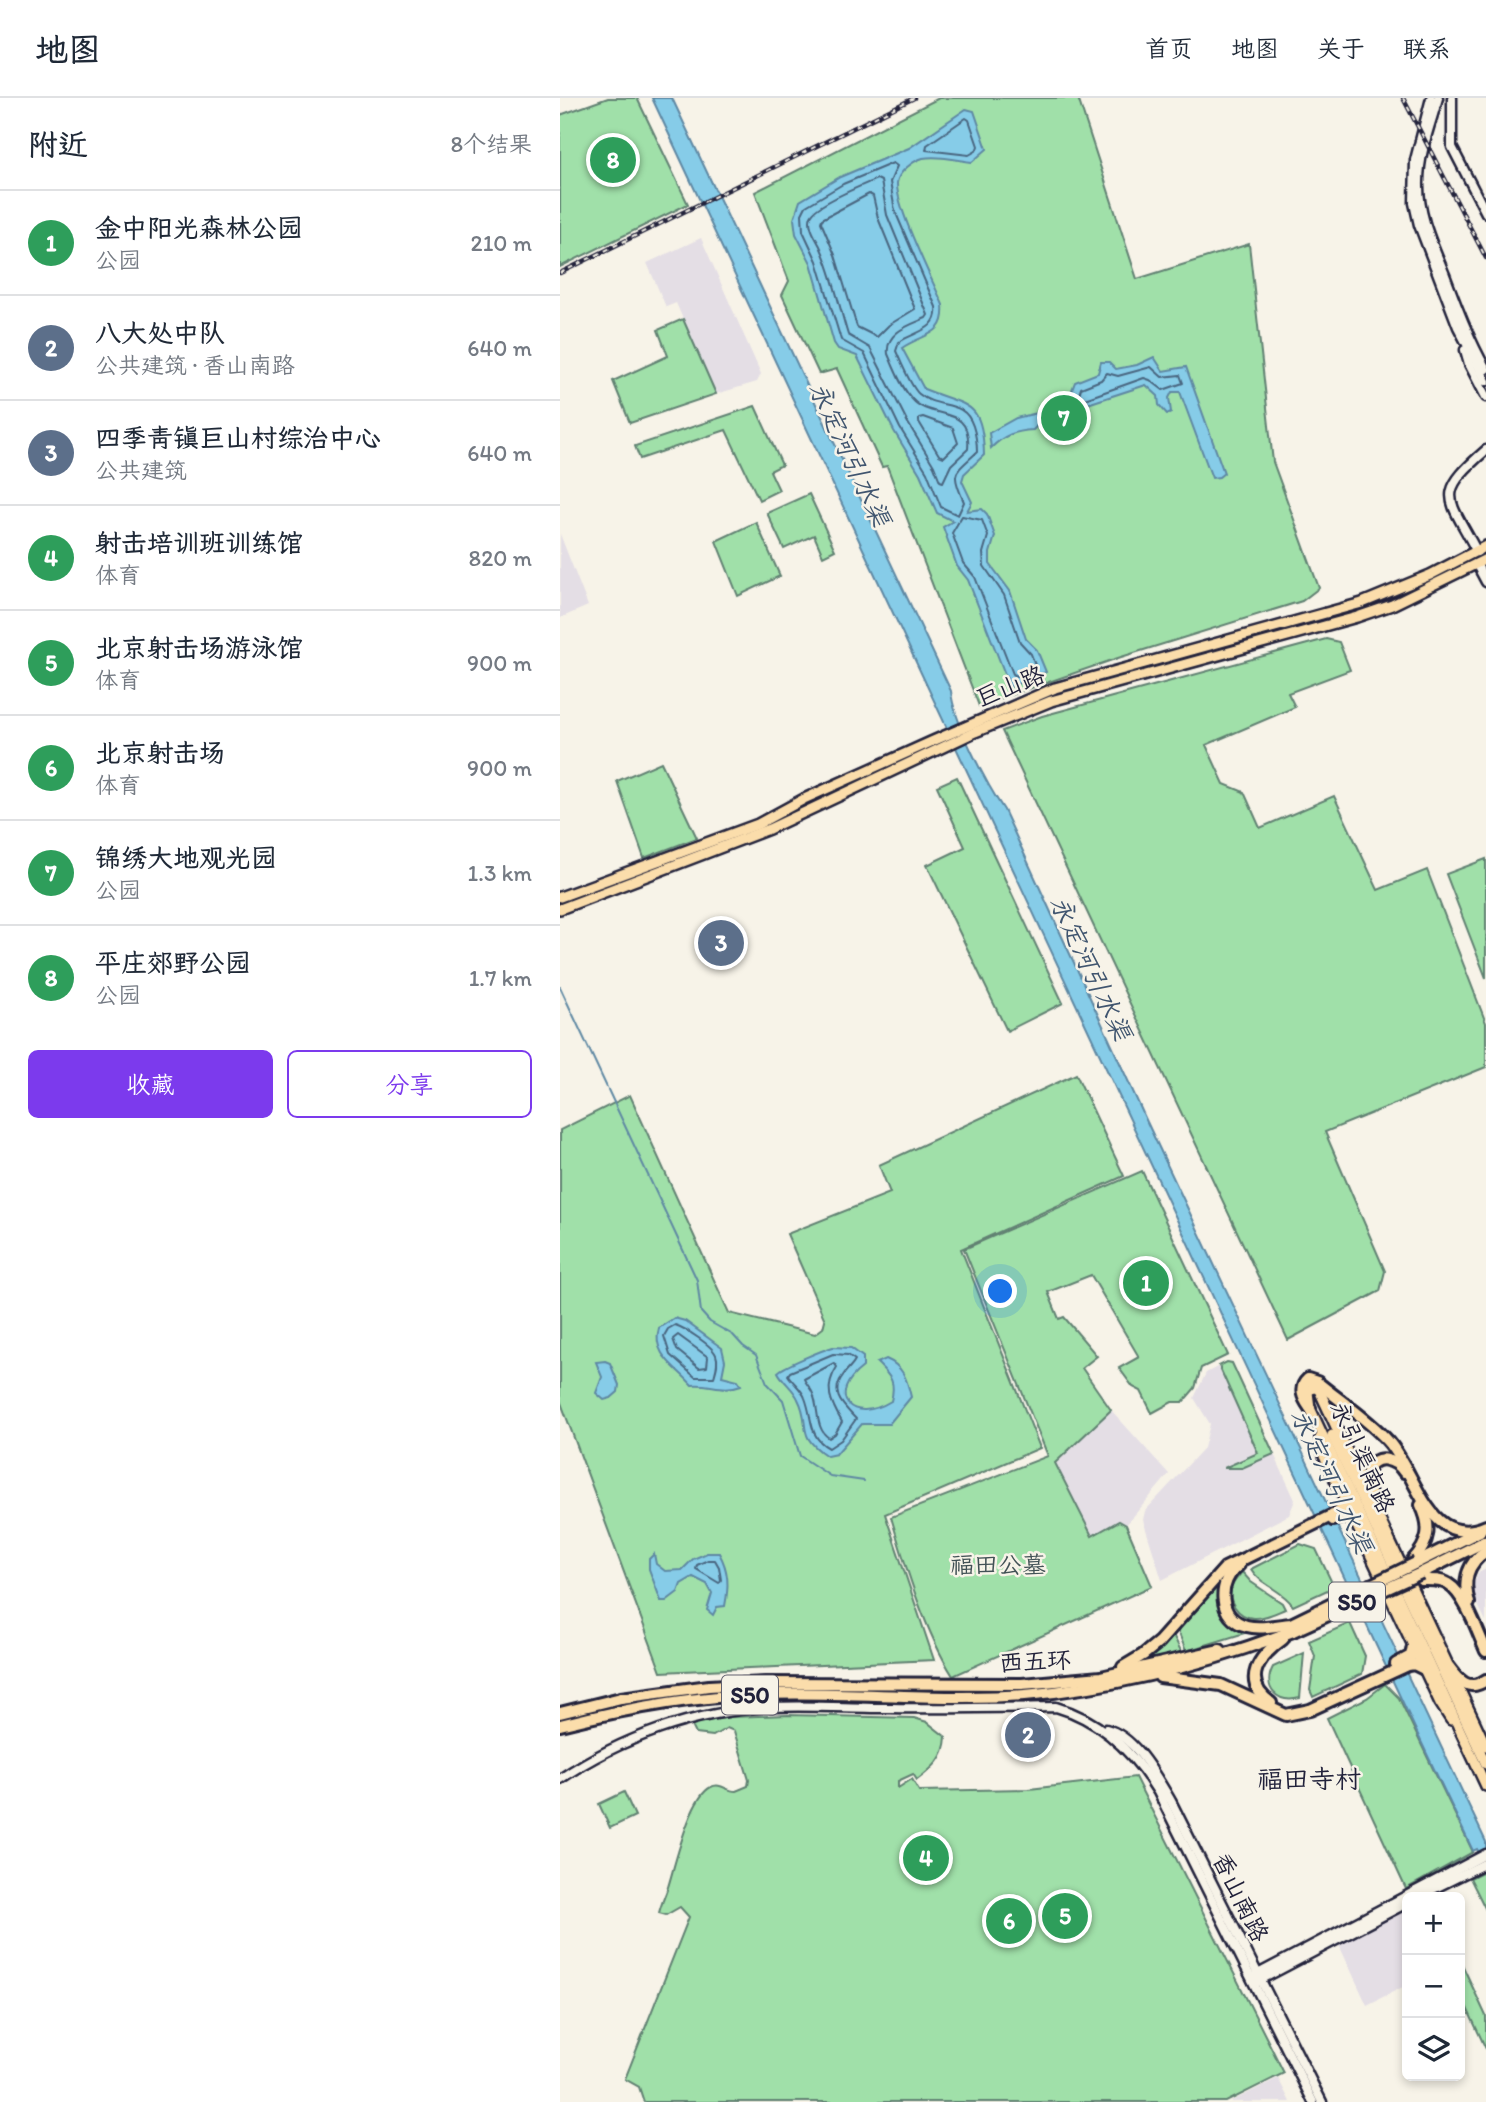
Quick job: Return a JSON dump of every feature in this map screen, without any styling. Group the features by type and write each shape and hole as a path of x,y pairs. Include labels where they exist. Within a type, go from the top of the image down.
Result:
{"highway":[{"path":"1310,1408 1302,1391 1303,1384 1308,1379 1317,1382 1387,1440 1401,1458 1427,1507 1438,1521 1458,1531 1486,1527"},
{"path":"1377,1511 1367,1482 1369,1469 1375,1462 1392,1460 1401,1466 1407,1476 1428,1525 1428,1537 1418,1569 1448,1584 1458,1593 1486,1651"},
{"path":"1344,1513 1345,1497"},
{"path":"1344,1513 1356,1524"},
{"path":"1101,1677 1143,1655 1225,1568 1344,1513"},
{"path":"1292,1627 1243,1625 1230,1615 1226,1608 1224,1587 1229,1575 1239,1566 1314,1526"},
{"name":"西五环","path":"560,1725 623,1709 710,1698 765,1694 1024,1695 1096,1687 1150,1676 1186,1666 1292,1627 1397,1584 1486,1527"},
{"name":"西五环","path":"1292,1627 1400,1571 1418,1569 1486,1541"},
{"path":"1486,1551 1473,1563 1465,1578 1470,1605 1486,1641"},
{"path":"1292,1627 1263,1656 1255,1673 1262,1697 1277,1707 1301,1708 1416,1659"},
{"path":"1186,1666 1207,1681 1234,1689 1286,1715 1310,1710 1383,1674"},
{"name":"西五环","path":"560,1713 621,1698 709,1686 765,1683 1022,1684 1186,1666"},
{"path":"1449,1667 1459,1681 1471,1686 1478,1686 1486,1680"}],"main road":[{"path":"1431,98 1415,160 1414,203 1419,225 1458,327 1469,364 1486,397"},
{"path":"1438,98 1421,161 1420,204 1425,226 1458,309 1486,369"},
{"path":"1452,98 1451,147 1486,213"},
{"path":"1458,327 1486,381"},
{"path":"1477,552 1454,512 1451,492 1457,476 1486,450"},
{"name":"巨山路","path":"560,909 769,830 1055,688 1362,603 1415,582 1486,546"},
{"path":"1481,562 1486,582"},
{"name":"巨山路","path":"973,727 1051,701 1365,615 1392,605 1481,562"},
{"name":"巨山路","path":"560,897 758,824 804,799 947,740"},
{"path":"1310,1408 1308,1392 1313,1387 1319,1390 1486,1746"},
{"name":"永引渠南路","path":"1486,1764 1317,1400 1313,1400 1310,1408 1318,1426 1486,1786"},
{"path":"1318,1426 1324,1456 1345,1497 1416,1659 1463,1739"},
{"name":"香山南路","path":"560,1779 643,1735 713,1714 769,1707 1056,1707 1084,1717 1103,1728 1137,1762 1166,1804 1322,2102"},
{"name":"香山南路","path":"560,1786 589,1765 669,1731 679,1723"},
{"path":"1256,1979 1483,1860"},
{"path":"1426,1892 1483,1860"},
{"path":"1256,1979 1402,1905"},
{"name":"香山南路","path":"1256,1979 1313,2102"}],"shaded area":[{"path":"701,238 761,374 757,382 716,394 676,303 666,307 647,263"},
{"path":"560,534 588,606 560,618"},
{"path":"1219,1366 1258,1453 1226,1467 1242,1468 1274,1454 1295,1500 1289,1515 1162,1580 1143,1520 1145,1511 1204,1448 1210,1424 1194,1398 1206,1373"},
{"path":"1111,1410 1169,1474 1126,1525 1119,1521 1092,1536 1055,1463"},
{"path":"1486,1569 1486,1621 1471,1591 1478,1573"},
{"path":"1402,1912 1402,1988 1367,2005 1339,1945"},
{"path":"1278,2078 1290,2102 1230,2102"}],"green space":[{"path":"608,98 637,98 688,204 560,267 560,115"},
{"path":"939,98 1078,98 1137,279 1249,244 1273,462 1319,588 1302,601 1118,658 979,706 887,466 882,467 837,369 819,374 782,295 789,281 755,192"},
{"path":"683,319 716,394 630,423 613,381 668,356 658,330"},
{"path":"755,406 782,465 770,471 779,490 759,500 726,430 640,459 635,446"},
{"path":"809,494 835,550 823,556 814,535 784,549 767,513"},
{"path":"756,522 780,576 738,596 716,541"},
{"path":"1326,639 1339,642 1350,670 1288,693 1295,707 1206,745 1224,784 1244,792 1260,828 1334,796 1378,890 1427,870 1486,1023 1486,1067 1325,1132 1385,1271 1380,1291 1288,1340 1002,731 1042,716"},
{"path":"661,762 697,838 644,858 617,781"},
{"path":"957,777 1063,1003 1007,1031 927,865 965,847 937,786"},
{"path":"1486,859 1486,978 1446,874"},
{"path":"1076,1074 1124,1176 961,1249 1040,1448 885,1514 934,1660 661,1672 560,1400 560,1130 630,1095 729,1313 815,1334 823,1328 825,1320 787,1234 890,1193 879,1165"},
{"name":"福田公墓","path":"1142,1171 1228,1355 1201,1368 1195,1388 1183,1402 1172,1402 1152,1413 1141,1391 1133,1387 1119,1368 1139,1357 1091,1275 1048,1292 1059,1319 1064,1317 1097,1356 1082,1368 1111,1410 1055,1463 1092,1536 1119,1521 1126,1525 1152,1586 953,1676 925,1620 891,1517 1048,1456 964,1249"},
{"path":"1232,1363 1274,1454 1242,1468 1224,1468 1258,1453 1219,1366"},
{"path":"1300,1544 1316,1549 1334,1587 1293,1606 1251,1569"},
{"path":"1242,1572 1251,1582 1282,1603 1285,1609 1257,1618 1248,1617 1238,1611 1232,1602 1231,1591"},
{"path":"1220,1577 1222,1579 1219,1591 1237,1626 1248,1632 1186,1651 1176,1626"},
{"path":"1350,1623 1365,1656 1362,1674 1313,1697 1310,1690 1315,1656 1309,1641"},
{"path":"1171,1631 1182,1653 1137,1664"},
{"path":"1304,1653 1300,1698 1285,1699 1278,1696 1269,1682 1273,1667"},
{"path":"1385,1684 1399,1698 1473,1852 1406,1889 1327,1718 1367,1698"},
{"path":"788,1715 914,1718 927,1722 946,1737 943,1751 933,1767 923,1776 917,1780 913,1774 898,1781 898,1788 912,1779 919,1791 1029,1789 1135,1777 1284,2073 1226,2102 644,2102 639,2087 625,2079 689,1917 680,1907 666,1915 659,1913 684,1832 703,1793 718,1786 736,1791 748,1786 749,1780 734,1731 727,1728 713,1736 696,1734 692,1726 695,1723 730,1717"},
{"path":"624,1792 635,1816 610,1828 599,1804"},
{"path":"1486,1870 1486,1910 1470,1878"},
{"path":"1465,1971 1486,2016 1486,2049 1465,2004"}],"water":[{"path":"652,98 672,98 951,691 958,718 972,752 1004,810 1147,1122 1486,1842 1486,1866 1477,1849 1473,1851 1426,1752"},
{"path":"966,109 974,111 987,149 972,162 942,157 923,158 907,167 898,179 902,209 943,305 941,323 937,329 902,348 924,389 970,408 980,424 984,455 964,474 962,481 972,502 967,511 982,509 987,514 995,536 990,564 1010,591 1026,639 1037,650 1046,672 1010,687 968,580 957,566 943,527 953,521 937,513 920,474 894,431 857,356 838,349 834,343 811,263 796,234 794,219 800,201 840,177 909,148"},
{"path":"1154,357 1163,371 1186,367 1224,473 1219,477 1212,478 1180,392 1172,392 1169,398 1171,412 1167,414 1159,405 1158,396 1146,385 1066,411 1039,424 1033,430 1005,437 991,448 989,433 1016,418 1059,408 1062,399 1070,395 1075,382 1098,373 1101,362 1109,362 1116,369 1137,365"},
{"path":"674,1318 685,1321 722,1348 725,1361 722,1376 738,1380 741,1385 728,1388 692,1385 667,1360 659,1346 659,1328"},
{"path":"833,1347 851,1348 863,1357 863,1367 846,1388 845,1397 848,1404 865,1410 891,1401 891,1380 877,1363 886,1359 897,1365 903,1374 911,1397 889,1424 862,1424 836,1454 827,1456 811,1442 798,1399 778,1372"},
{"path":"596,1362 610,1363 619,1385 618,1392 604,1400 596,1393 602,1377"},
{"path":"707,1553 719,1553 725,1566 725,1606 717,1607 713,1615 707,1610 712,1593 707,1584 693,1577 681,1584 678,1592 666,1601 661,1601 649,1569 649,1559 654,1554 656,1564 665,1571 682,1570 693,1559"}],"waterway":[{"path":"560,987 697,1280 701,1312 710,1322 733,1335 756,1355 767,1383 783,1400 800,1456 830,1476 864,1481"}],"railway":[{"path":"560,273 914,98"},
{"path":"1403,98 1486,258"}],"place":[{"name":"平庄郊野公园","path":"613,160"},
{"name":"锦绣大地观光园","path":"1064,418"},
{"name":"四季青镇巨山村综治中心","path":"721,943"},
{"name":"金中阳光森林公园","path":"1146,1283"},
{"name":"八大处中队","path":"1028,1735"},
{"name":"射击培训班训练馆","path":"926,1858"},
{"name":"北京射击场游泳馆","path":"1065,1916"},
{"name":"北京射击场","path":"1009,1921"}],"district":[{"name":"福田寺村","path":"1309,1779"}],"water label":[{"name":"永定河引水渠","path":"850,454"},
{"name":"永定河引水渠","path":"1091,968"},
{"name":"永定河引水渠","path":"1332,1481"}]}
